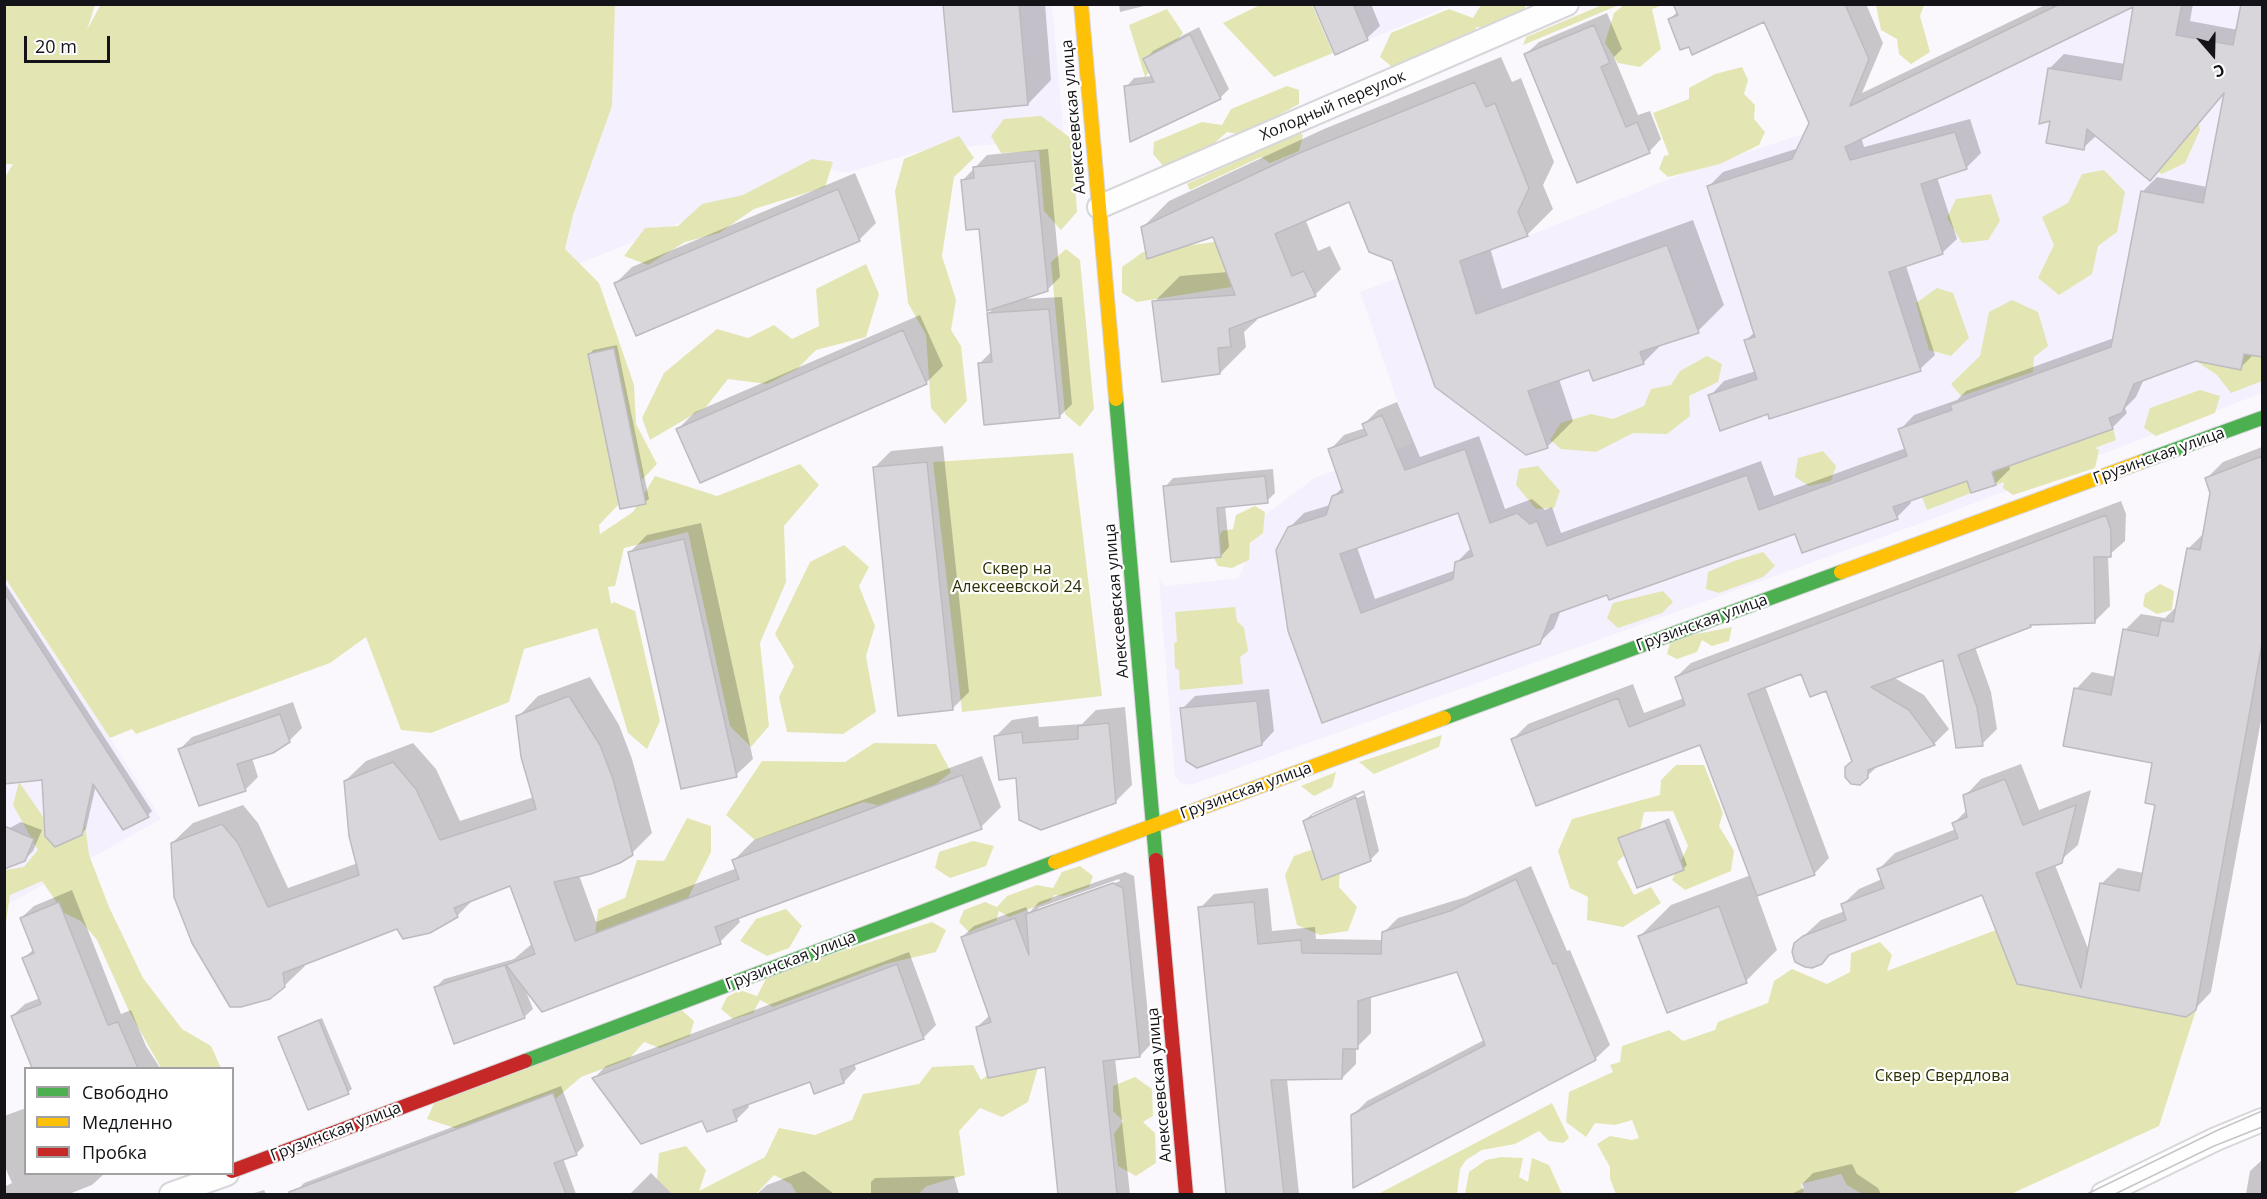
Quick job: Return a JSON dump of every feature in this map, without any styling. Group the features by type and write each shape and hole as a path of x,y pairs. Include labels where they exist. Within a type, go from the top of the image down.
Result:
{"street":[{"name":"Алексеевская улица","path":"1081,4 1186,1194"},
{"name":"Холодный переулок","path":"1099,207 1567,4"},
{"name":"Грузинская улица","path":"234,1171 1153,825 2262,418"},
{"path":"2103,1194 2216,1139 2262,1120"},
{"path":"171,1194 222,1175"}],"shaded area":[{"path":"615,5 1052,5 1064,138 920,151 845,173 819,166 561,271 573,215 612,106"},
{"path":"1353,5 1452,5 1368,40"},
{"path":"2060,5 2262,5 2262,393 1935,518 1612,635 1190,785 1181,783 1175,776 1159,579 1166,586 1239,578 1261,518 1316,477 1412,444 1360,292 1439,263 1528,236 1684,173 1803,134 1807,126"},
{"path":"4,578 161,819 5,906"}],"green space":[{"path":"101,4 615,5 612,106 573,215 565,249 599,283 634,385 636,424 657,464 599,525 600,534 633,512 655,476 717,496 800,464 819,485 784,526 786,582 760,643 769,726 751,747 730,726 688,532 624,548 615,586 608,587 611,604 614,602 635,611 660,721 647,749 628,733 597,628 524,649 509,702 431,733 401,730 366,637 330,663 136,734 132,729 110,738 5,578 4,179 13,164 5,164 4,5 95,5 87,30"},
{"path":"1262,4 1312,5 1333,53 1274,77 1223,23"},
{"path":"1625,4 1663,5 1652,9 1661,49 1640,67 1618,63 1605,43 1614,13"},
{"path":"1481,5 1526,5 1521,18 1497,30 1477,27 1469,40 1397,71 1380,57 1391,33 1449,9 1473,18"},
{"path":"1602,5 1619,5 1523,45 1526,37"},
{"path":"1876,5 1924,5 1920,16 1930,52 1911,64 1899,54 1897,39 1881,30"},
{"path":"1167,9 1183,33 1145,77 1129,25"},
{"path":"1742,67 1748,80 1744,94 1755,105 1754,119 1765,132 1759,145 1720,164 1668,177 1659,169 1664,156 1669,155 1653,113 1689,99 1689,88 1715,74"},
{"path":"1287,86 1299,90 1299,104 1242,135 1227,132 1211,146 1164,167 1153,154 1154,142 1202,122 1222,125 1231,109"},
{"path":"2195,107 2200,130 2185,163 2162,174 2143,164"},
{"path":"1041,116 1072,139 1077,212 1061,230 1044,211 1039,151 1001,153 991,136 1004,119"},
{"path":"1289,126 1303,135 1299,151 1270,163 1261,157 1190,190 1187,184 1257,152 1259,140"},
{"path":"959,136 974,158 954,177 942,256 956,300 951,330 961,346 967,401 945,424 931,408 926,335 908,303 895,191 904,159"},
{"path":"812,159 833,162 825,187 754,209 719,233 685,242 648,265 624,256 645,228 678,226 702,204 743,195"},
{"path":"2104,170 2125,192 2117,232 2098,246 2092,274 2059,295 2038,278 2054,245 2042,217 2068,203 2082,174"},
{"path":"1991,194 2000,221 1988,240 1962,243 1947,218 1956,199"},
{"path":"1221,241 1250,284 1137,302 1122,293 1122,267 1143,252"},
{"path":"1066,249 1080,260 1094,409 1080,427 1065,414 1051,262"},
{"path":"866,264 879,294 866,337 816,350 797,369 767,384 728,379 706,407 650,440 642,418 664,373 717,329 748,338 774,325 792,339 819,326 816,289"},
{"path":"1937,288 1953,293 1969,338 1951,356 1929,350 1916,303"},
{"path":"2012,300 2038,312 2048,346 2034,357 2033,372 1961,396 1951,384 1980,356 1989,312"},
{"path":"2244,354 2262,357 2262,381 2231,393 2217,375 2196,361 2240,370"},
{"path":"1707,356 1722,364 1718,382 1689,396 1690,416 1667,434 1633,433 1596,452 1561,449 1550,440 1561,423 1591,414 1613,419 1644,406 1651,389 1671,385 1680,371"},
{"path":"2200,390 2220,396 2215,413 2156,436 2144,428 2150,408"},
{"path":"2113,429 2116,440 2095,448 2099,450 2095,468 2013,495 2003,488 2004,482 1996,485 1992,472"},
{"path":"1823,451 1836,466 1831,481 1809,486 1795,477 1798,458"},
{"name":"Сквер на Алексеевской 24","path":"1073,453 1102,696 962,712 933,462"},
{"path":"1538,466 1560,491 1554,508 1536,509 1516,485 1519,469"},
{"path":"1967,481 1971,493 1927,510 1922,497"},
{"path":"1255,506 1265,512 1263,533 1250,543 1249,560 1232,568 1218,566 1211,552 1222,531 1233,529 1236,515"},
{"path":"844,545 869,567 859,586 875,626 866,656 876,712 843,734 787,732 779,697 794,666 775,634 810,562"},
{"path":"1763,552 1775,566 1763,577 1719,593 1706,589 1708,572"},
{"path":"2160,584 2174,591 2172,610 2157,614 2143,606 2145,594"},
{"path":"1663,591 1673,602 1662,613 1618,628 1607,618 1613,603"},
{"path":"1235,607 1237,621 1244,628 1248,651 1240,657 1243,684 1180,690 1179,670 1175,668 1174,643 1177,642 1175,612"},
{"path":"1732,627 1729,641 1712,646 1702,640 1697,652 1677,659 1667,654 1671,639"},
{"path":"1442,735 1439,747 1374,774 1359,762"},
{"path":"874,743 936,744 951,772 903,811 864,802 755,840 726,815 762,761 845,762"},
{"path":"1676,765 1704,765 1723,813 1719,826 1734,851 1731,871 1685,890 1672,880 1688,846 1673,811 1644,812 1637,844 1617,862 1634,895 1651,887 1661,903 1623,927 1587,920 1588,897 1570,888 1558,851 1572,819 1660,795 1661,780"},
{"path":"1336,772 1332,787 1314,796 1301,786"},
{"path":"19,782 55,834 84,817 89,855 109,907 143,978 182,1029 211,1046 221,1067 160,1067 129,1011 97,940 81,921 64,913 42,881 10,895 5,929 5,870 24,867 38,850 13,805"},
{"path":"687,818 711,826 711,852 677,920 595,936 598,909 625,898 637,860 664,861"},
{"path":"973,841 994,846 986,866 950,878 935,868 939,852"},
{"path":"1319,847 1340,864 1339,887 1357,907 1348,931 1320,935 1297,925 1285,875 1294,856"},
{"path":"1080,866 1093,876 1089,887 1064,896 1054,895 1050,901 1009,917 999,911 996,921 969,932 959,922 964,910 985,902 997,907 1007,896 1037,885 1053,888 1062,872"},
{"path":"786,909 802,926 789,948 767,956 740,941 756,919"},
{"path":"932,922 946,930 936,952 886,964 773,1007 760,1000 753,1013 733,1019 721,1009 727,997 740,990 757,996 768,975"},
{"name":"Сквер Свердлова","path":"1996,930 2017,984 2186,1017 2196,1010 2159,1126 2011,1194 1862,1194 1847,1185 1841,1174 1801,1184 1804,1192 1800,1194 1616,1194 1610,1179 1610,1167 1597,1144 1610,1136 1632,1140 1639,1138 1632,1120 1615,1125 1595,1123 1586,1137 1566,1122 1569,1092 1613,1072 1610,1065 1620,1062 1622,1046 1669,1030 1683,1041 1715,1030 1718,1022 1768,1003 1774,981 1792,969 1827,984 1850,972 1851,953 1880,942 1892,955 1887,971"},
{"path":"678,1007 694,1021 690,1036 660,1048 644,1042 629,1059 581,1077 538,1114 467,1132 427,1119 435,1101"},
{"path":"1011,1058 1039,1064 1028,1102 1002,1117 980,1108 959,1131 965,1175 927,1186 918,1194 797,1194 791,1184 774,1175 756,1194 672,1194 657,1179 659,1153 686,1146 706,1170 699,1191 765,1157 779,1128 815,1135 852,1120 863,1094 919,1084 932,1067 973,1065 981,1080"},
{"path":"1135,1077 1152,1089 1153,1116 1143,1122 1155,1133 1156,1163 1136,1176 1118,1166 1114,1134 1123,1121 1113,1111 1113,1086"},
{"path":"1552,1103 1569,1138 1563,1143 1549,1141 1539,1131 1515,1144 1482,1150 1466,1160 1460,1169 1457,1194 1378,1194"},
{"path":"1501,1157 1523,1158 1519,1177 1528,1182 1532,1158 1549,1165 1562,1194 1465,1194 1469,1172 1486,1160"}],"building":[{"path":"943,4 1019,4 1028,105 953,112"},
{"path":"1313,4 1353,4 1368,40 1335,55"},
{"path":"1673,4 1845,4 1869,59 1850,106 2060,4 2182,4 2176,35 2233,45 2241,4 2262,4 2262,357 2244,354 2241,370 2196,361 2134,384 2122,413 2109,418 2113,429 1992,472 1996,485 1971,493 1967,481 1893,507 1898,519 1802,553 1795,534 1609,600 1607,595 1551,615 1540,644 1322,723 1288,631 1276,550 1288,527 1326,515 1332,496 1343,492 1328,449 1367,435 1362,424 1382,415 1405,470 1465,449 1490,523 1517,513 1530,524 1537,521 1547,546 1747,475 1759,510 1907,456 1898,429 1952,410 1950,405 2111,347 2141,191 2203,203 2224,93 2150,181 2087,129 2084,150 2046,143 2050,121 2039,124 2048,68 2121,80 2133,7 1845,147 1850,160 1955,132 1967,169 1921,184 1943,254 1889,272 1921,371 1769,419 1768,414 1720,431 1708,395 1757,379 1744,340 1755,337 1707,186 1792,159 1809,123 1764,22 1692,55 1689,47 1680,50 1668,19 1678,15","holes":["1458,513 1473,556 1455,562 1453,579 1361,613 1340,554"]},
{"path":"1594,25 1610,63 1601,67 1626,127 1637,122 1650,153 1577,183 1524,54"},
{"path":"1190,34 1221,99 1130,142 1124,86 1154,82 1143,59"},
{"path":"1475,82 1486,107 1495,103 1529,188 1518,212 1528,236 1460,261 1476,314 1667,245 1699,333 1640,352 1644,364 1593,381 1589,370 1528,391 1548,448 1526,455 1435,387 1392,261 1369,252 1349,202 1275,234 1292,276 1304,271 1316,296 1229,329 1231,347 1218,348 1220,374 1162,382 1152,301 1235,295 1213,237 1147,259 1141,227 1297,154"},
{"path":"1035,161 1048,291 987,311 979,229 966,230 961,180 974,178 973,167"},
{"path":"838,189 860,241 636,336 614,283"},
{"path":"1049,309 1060,418 984,425 978,363 992,362 987,313"},
{"path":"903,330 927,384 700,483 676,429"},
{"path":"614,348 646,504 620,509 588,354"},
{"path":"2262,456 2262,644 2196,1010 2186,1017 2017,984 1982,895 1829,955 1822,964 1812,968 1795,962 1792,952 1794,943 1803,936 1846,920 1841,904 1884,888 1877,869 1958,838 1952,823 1967,817 1963,795 2005,779 2023,825 2076,805 2062,863 2036,873 2081,988 2100,883 2139,891 2155,805 2145,803 2152,763 2063,746 2074,688 2111,695 2123,629 2158,636 2161,620 2173,622 2187,548 2200,550 2210,493 2205,478"},
{"path":"927,462 953,710 898,716 873,467"},
{"path":"1265,476 1268,503 1217,508 1221,557 1171,562 1163,486"},
{"path":"2106,515 2111,530 2111,557 2094,557 2095,623 2030,625 2031,627 1958,655 1977,707 1983,746 1956,748 1943,660 1871,687 1909,710 1935,745 1868,770 1868,778 1860,785 1851,784 1845,777 1845,767 1852,761 1826,691 1810,697 1801,674 1748,694 1815,875 1757,896 1700,745 1536,806 1511,739 1618,698 1629,727 1685,705 1675,677"},
{"path":"684,539 737,777 681,789 628,552"},
{"path":"4,592 149,817 123,830 93,784 82,835 55,847 45,836 42,780 4,784"},
{"path":"569,696 600,745 613,779 633,855 620,863 591,874 554,882 575,941 739,879 732,860 962,775 982,829 715,927 721,944 542,1012 506,965 535,954 510,886 454,908 458,917 430,933 403,939 397,929 283,973 285,987 270,999 241,1007 230,1007 192,943 174,897 171,843 222,824 238,843 268,907 359,875 349,836 344,781 393,762 416,789 440,840 536,809 521,757 516,716"},
{"path":"1257,701 1262,745 1197,768 1186,761 1180,708"},
{"path":"280,714 290,742 273,753 237,764 246,791 199,806 178,749"},
{"path":"1109,723 1116,803 1041,830 1019,820 1016,778 999,780 994,736 1022,732 1023,743 1078,739 1078,726"},
{"path":"1356,797 1371,861 1322,880 1303,821"},
{"path":"1665,821 1684,870 1637,888 1618,838"},
{"path":"4,826 34,839 25,861 4,869"},
{"path":"1516,879 1553,964 1556,963 1596,1060 1353,1188 1351,1115 1485,1045 1457,972 1358,1001 1358,1049 1343,1049 1342,1079 1271,1080 1284,1194 1226,1194 1198,907 1254,902 1258,944 1301,940 1302,953 1381,954 1382,932 1450,911"},
{"path":"1113,883 1123,888 1140,1057 1103,1061 1117,1194 1058,1194 1045,1067 988,1078 976,1027 991,1022 961,937 1015,918 1029,955 1026,914"},
{"path":"59,902 108,1025 118,1022 138,1067 32,1067 11,1016 41,1004 22,958 34,953 20,918"},
{"path":"1719,906 1747,983 1667,1013 1638,936"},
{"path":"897,964 924,1039 840,1070 844,1083 814,1094 810,1082 733,1110 737,1121 707,1132 702,1121 641,1144 592,1078"},
{"path":"505,965 525,1018 454,1044 434,987"},
{"path":"319,1020 349,1094 308,1110 278,1037"},
{"path":"553,1093 577,1155 554,1163 566,1194 289,1194 289,1192"}],"tram line":[{"path":"2087,1194 2262,1111"},
{"path":"2115,1194 2214,1146 2262,1127"}],"traffic: fast":[{"path":"1116,399 1156,860"},
{"path":"2141,462 2262,418"},
{"path":"1444,718 1841,572"},
{"path":"525,1061 1055,862"}],"traffic: slow":[{"path":"1081,4 1116,399"},
{"path":"1841,572 2141,462"},
{"path":"1055,862 1444,718"}],"traffic: jam":[{"path":"1156,860 1186,1194"},
{"path":"234,1170 525,1061"}]}
